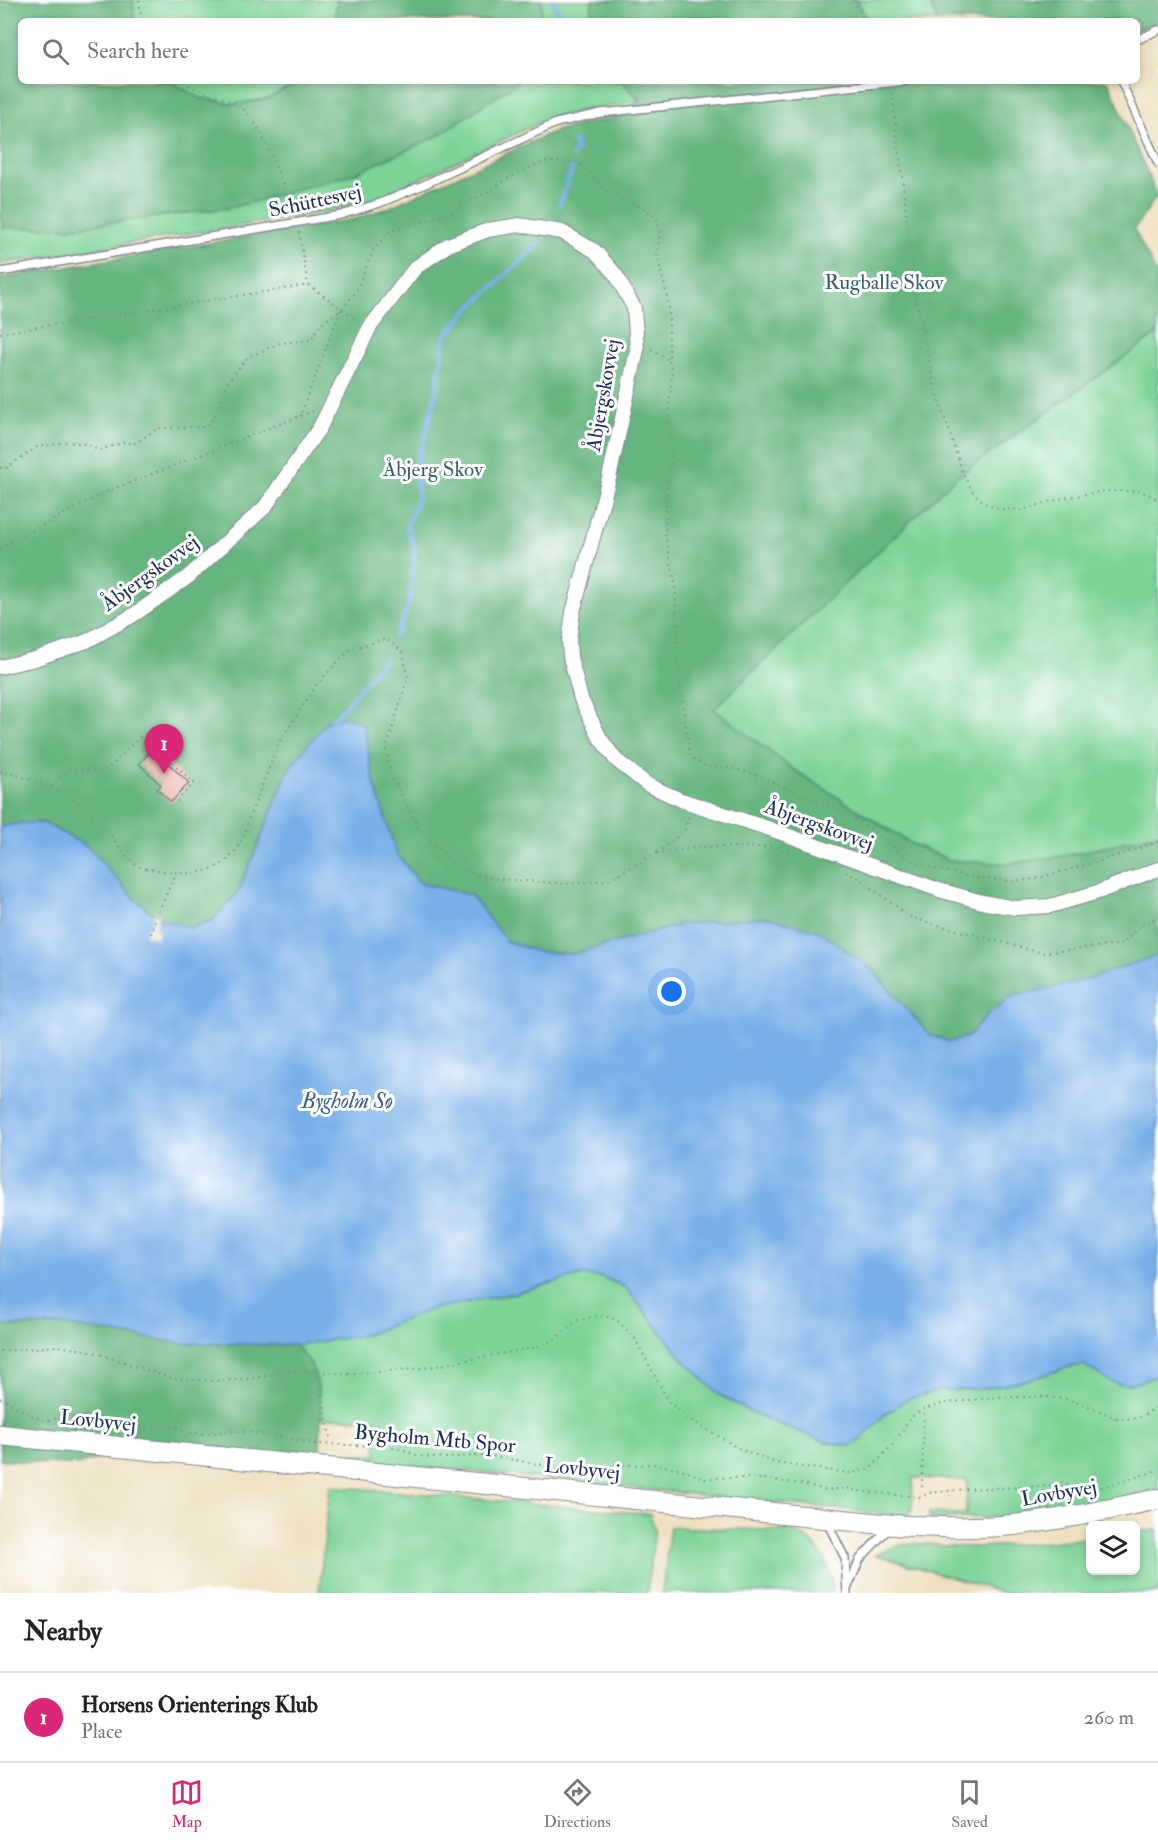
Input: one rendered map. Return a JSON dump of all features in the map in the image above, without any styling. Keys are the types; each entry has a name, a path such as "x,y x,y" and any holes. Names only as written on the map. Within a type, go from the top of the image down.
{"street":[{"name":"Åbjergskovvej","path":"0,667 35,659 87,641 132,616 188,577 265,507 320,427 370,327 415,268 448,245 488,230 519,225 562,232 595,251 616,275 634,308 637,350 609,478 573,612 569,641 570,657 581,699 600,738 616,760 648,785 693,804 770,829 939,890 982,902 1015,908 1050,906 1098,892 1158,869"},
{"name":"Lovbyvej","path":"0,1436 892,1525 959,1527 1011,1525 1065,1518 1158,1498"}],"lane":[{"path":"1140,39 1158,30"},
{"name":"Schüttesvej","path":"0,272 341,215 380,203 556,123 622,110 881,84"},
{"path":"1122,84 1158,163"},
{"path":"825,1518 845,1558 847,1591"},
{"path":"847,1591 860,1558 892,1525"}],"path":[{"path":"139,0 142,18"},
{"path":"853,0 862,18"},
{"path":"188,84 241,107 250,117 260,134 297,223 308,285 341,310 370,327"},
{"path":"891,84 917,303 934,384 963,474 973,492 984,503 1002,509 1022,510 1063,498 1106,492 1140,491 1158,499"},
{"path":"0,333 308,285"},
{"path":"300,417 341,310"},
{"path":"636,342 669,360"},
{"path":"0,548 106,492 300,417 332,402"},
{"path":"0,772 51,786 96,816 136,866 176,873 205,872 230,859 245,833 248,820 280,741 317,684 350,649 386,639 402,651 408,677 386,750 391,775 419,828 448,858 465,871 498,879 568,885 607,880 657,854 684,831 693,804"},
{"path":"51,786 68,770 85,769 98,772 110,767 140,737 154,745 194,783 177,801"},
{"path":"657,854 701,847 772,848 795,854"},
{"path":"837,868 857,877 912,918 1042,953 1123,944 1140,926 1158,916"},
{"path":"152,934 158,912 176,873"},
{"path":"0,1351 58,1346 80,1349 174,1379 216,1381 248,1379 295,1371 352,1374 424,1368 537,1347 557,1338 578,1320 598,1316 617,1320 624,1325 634,1337 669,1402 686,1417 738,1448 777,1463 849,1473 870,1469 895,1442 905,1424 924,1409 945,1403 999,1397 1048,1397 1086,1405 1116,1418 1133,1419 1141,1417 1158,1406"},
{"path":"317,1371 330,1437"},
{"name":"Bygholm Mtb Spor","path":"0,1398 46,1421 62,1417 97,1416 112,1425 131,1428 176,1426 188,1436 193,1432 203,1434 233,1431 317,1444 401,1449 419,1455 447,1458 486,1455 560,1468 578,1465 588,1467 653,1464 681,1469 697,1478 705,1479 753,1478 802,1484 826,1490 846,1488 864,1492 921,1497 928,1493 1046,1486 1061,1482 1081,1490 1158,1469"},
{"path":"922,1487 924,1409"}],"green space":[{"path":"0,0 133,0 134,18 18,18 18,84 174,84 200,98 233,104 267,99 294,84 515,84 434,138 353,174 234,207 68,228 1,228"},
{"path":"133,0 337,0 335,18 134,18"},
{"path":"337,0 542,0 541,18 335,18"},
{"path":"542,0 592,0 592,18 541,18"},
{"path":"592,0 857,0 867,18 592,18"},
{"path":"857,0 929,0 936,18 867,18"},
{"path":"929,0 1158,0 1158,21 1140,30 1140,18 936,18"},
{"path":"174,84 295,84 264,99 237,104 210,101"},
{"path":"515,84 625,84 640,101 552,117 383,196 325,212 0,264 0,227 68,228 234,207 434,138"},
{"name":"Åbjerg Skov","path":"625,84 1109,84 1157,196 1134,229 1158,277 1158,333 954,479 714,709 794,770 910,843 949,860 1007,864 1070,855 1158,834 1158,955 1156,957 990,1012 969,1036 950,1042 930,1035 872,970 684,924 572,954 539,952 506,941 470,895 420,883 396,853 374,782 363,724 290,767 239,891 213,920 191,928 160,919 136,900 87,846 44,823 22,823 0,827 0,278 355,219 390,207 557,130 620,116 640,101"},
{"path":"1158,333 1158,834 1070,855 1007,864 949,860 910,843 794,770 713,709 954,479"},
{"path":"582,1275 602,1277 625,1287 681,1357 718,1394 756,1415 827,1442 849,1446 859,1441 884,1415 909,1398 942,1390 983,1389 1084,1365 1104,1378 1119,1384 1135,1383 1158,1375 1158,1491 1035,1516 930,1519 929,1513 966,1514 967,1480 913,1478 912,1512 904,1516 479,1472 336,1462 336,1454 376,1455 377,1419 321,1418 311,1364 295,1345 365,1335 431,1309 515,1293"},
{"path":"0,1324 9,1326 63,1325 179,1343 295,1345 310,1363 317,1383 320,1407 320,1454 314,1458 157,1441 77,1465 0,1460"},
{"path":"330,1486 650,1514 655,1529 647,1593 319,1593"},
{"path":"670,1527 793,1531 815,1546 824,1558 830,1572 832,1593 662,1593"},
{"path":"1158,1530 1158,1593 1004,1593 876,1555 901,1545 911,1544 981,1547 1086,1538 1086,1575 1140,1575 1140,1532"}],"water":[{"name":"Bygholm Sø","path":"346,717 363,724 374,782 396,853 420,883 471,895 506,941 539,952 572,954 684,924 768,917 821,932 872,970 930,1035 950,1042 969,1036 990,1012 1013,996 1089,979 1158,955 1158,1375 1135,1383 1119,1384 1104,1378 1084,1365 983,1389 942,1390 909,1398 884,1415 859,1441 849,1446 826,1442 756,1415 718,1394 681,1357 625,1287 602,1277 581,1275 515,1293 431,1309 365,1335 295,1345 179,1343 63,1325 9,1326 0,1324 0,827 22,823 44,823 87,846 136,900 160,919 192,928 213,920 239,891 290,767 327,721"}],"pier":[{"path":"155,912 159,914 155,929 159,930 157,938 145,935 147,927 151,928"}],"building":[{"path":"153,749 189,783 171,802 157,789 161,785 139,764"}],"waterway":[{"path":"552,0 561,18"},
{"path":"573,156 577,149 574,141"},
{"path":"560,204 572,168"},
{"path":"395,637 409,605 415,550 407,526 418,496 415,467 425,438 436,392 445,336 468,310 540,243"},
{"path":"334,718 386,658"}],"place":[{"name":"Horsens Orienterings Klub","path":"164,774"}],"park label":[{"name":"Rugballe Skov","path":"884,282"}]}
